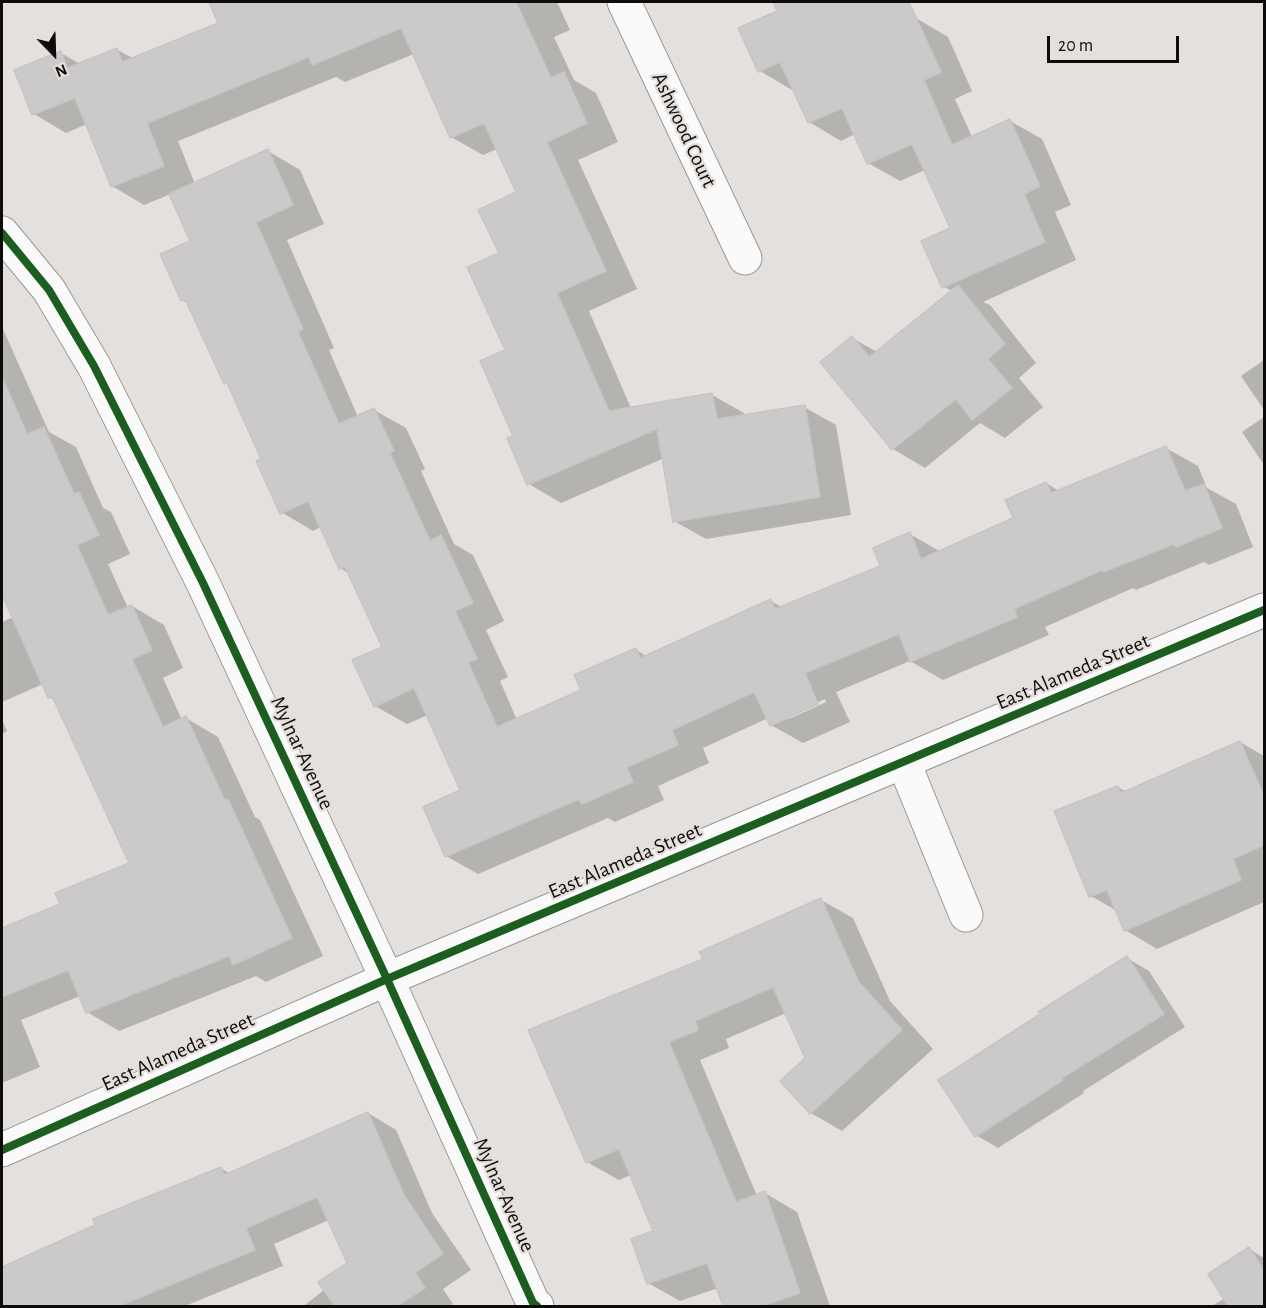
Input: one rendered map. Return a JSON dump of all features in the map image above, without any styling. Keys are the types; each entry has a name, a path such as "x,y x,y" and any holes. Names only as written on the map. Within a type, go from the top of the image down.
{"street":[{"name":"Ashwood Court","path":"624,2 745,258"},
{"name":"Mylnar Avenue","path":"2,233 49,290 94,366 202,583 387,980 533,1306"},
{"name":"East Alameda Street","path":"2,1150 387,980 1264,610"},
{"path":"904,763 966,915"}],"building":[{"path":"209,2 516,2 551,78 564,72 587,123 547,142 606,271 557,293 609,411 712,393 717,419 805,405 820,497 673,522 657,429 527,485 507,438 513,436 480,361 505,350 467,267 499,253 478,210 516,192 484,123 450,138 401,28 312,65 309,57 147,123 164,166 111,187 75,98 32,115 14,70 61,51 67,68 117,48 122,62 218,23"},
{"path":"773,2 909,2 941,72 924,80 952,145 1010,119 1040,186 1024,194 1045,242 942,288 921,241 950,228 912,144 867,164 842,108 808,123 780,62 758,72 738,28 777,11"},
{"path":"268,149 293,205 256,222 303,329 298,332 339,424 374,408 394,451 390,453 430,541 441,535 473,603 455,611 477,659 468,662 497,727 581,690 574,675 636,648 640,658 771,599 775,609 880,566 873,548 910,532 921,559 1013,518 1005,500 1046,482 1051,493 1166,446 1185,491 1204,484 1222,528 1176,547 1174,544 1103,572 1102,570 1014,609 1017,617 910,662 899,634 805,673 818,704 770,726 754,692 672,730 678,745 627,767 633,782 582,804 579,799 445,857 423,807 460,790 414,688 374,707 352,660 382,647 345,567 339,569 308,501 280,514 256,461 261,459 227,383 224,384 185,299 181,301 160,254 190,241 169,194"},
{"path":"958,285 1005,344 988,359 1012,388 972,420 956,399 892,450 820,362 852,336 869,357"},
{"path":"2,377 27,434 44,427 74,494 79,492 99,535 77,545 108,615 132,605 152,650 132,659 163,727 186,716 225,801 228,799 292,938 233,965 229,956 86,1013 68,970 2,997 2,928 60,904 55,893 129,863 52,696 48,698 2,595"},
{"path":"1240,741 1264,796 1264,845 1233,859 1241,880 1124,931 1107,890 1089,897 1054,811 1118,786 1121,793"},
{"path":"821,898 858,981 902,1030 810,1114 780,1081 805,1058 773,987 695,1021 698,1030 669,1042 736,1202 765,1191 800,1293 762,1306 723,1306 707,1263 647,1284 631,1239 653,1231 619,1149 586,1163 528,1030 703,959 699,952"},
{"path":"1127,956 1164,1014 1062,1078 1063,1080 975,1137 938,1080 1040,1014 1038,1012"},
{"path":"368,1112 404,1195 443,1254 415,1273 425,1288 397,1306 335,1306 318,1282 347,1263 317,1197 246,1228 255,1250 119,1306 2,1306 2,1267 95,1225 93,1219 221,1167 224,1175"},
{"path":"1249,1247 1264,1271 1264,1306 1228,1306 1208,1274"}],"cycle path":[{"path":"2,233 49,290 94,366 203,583 387,979 533,1303 537,1306"},
{"path":"2,1150 387,979 1264,610"}]}
